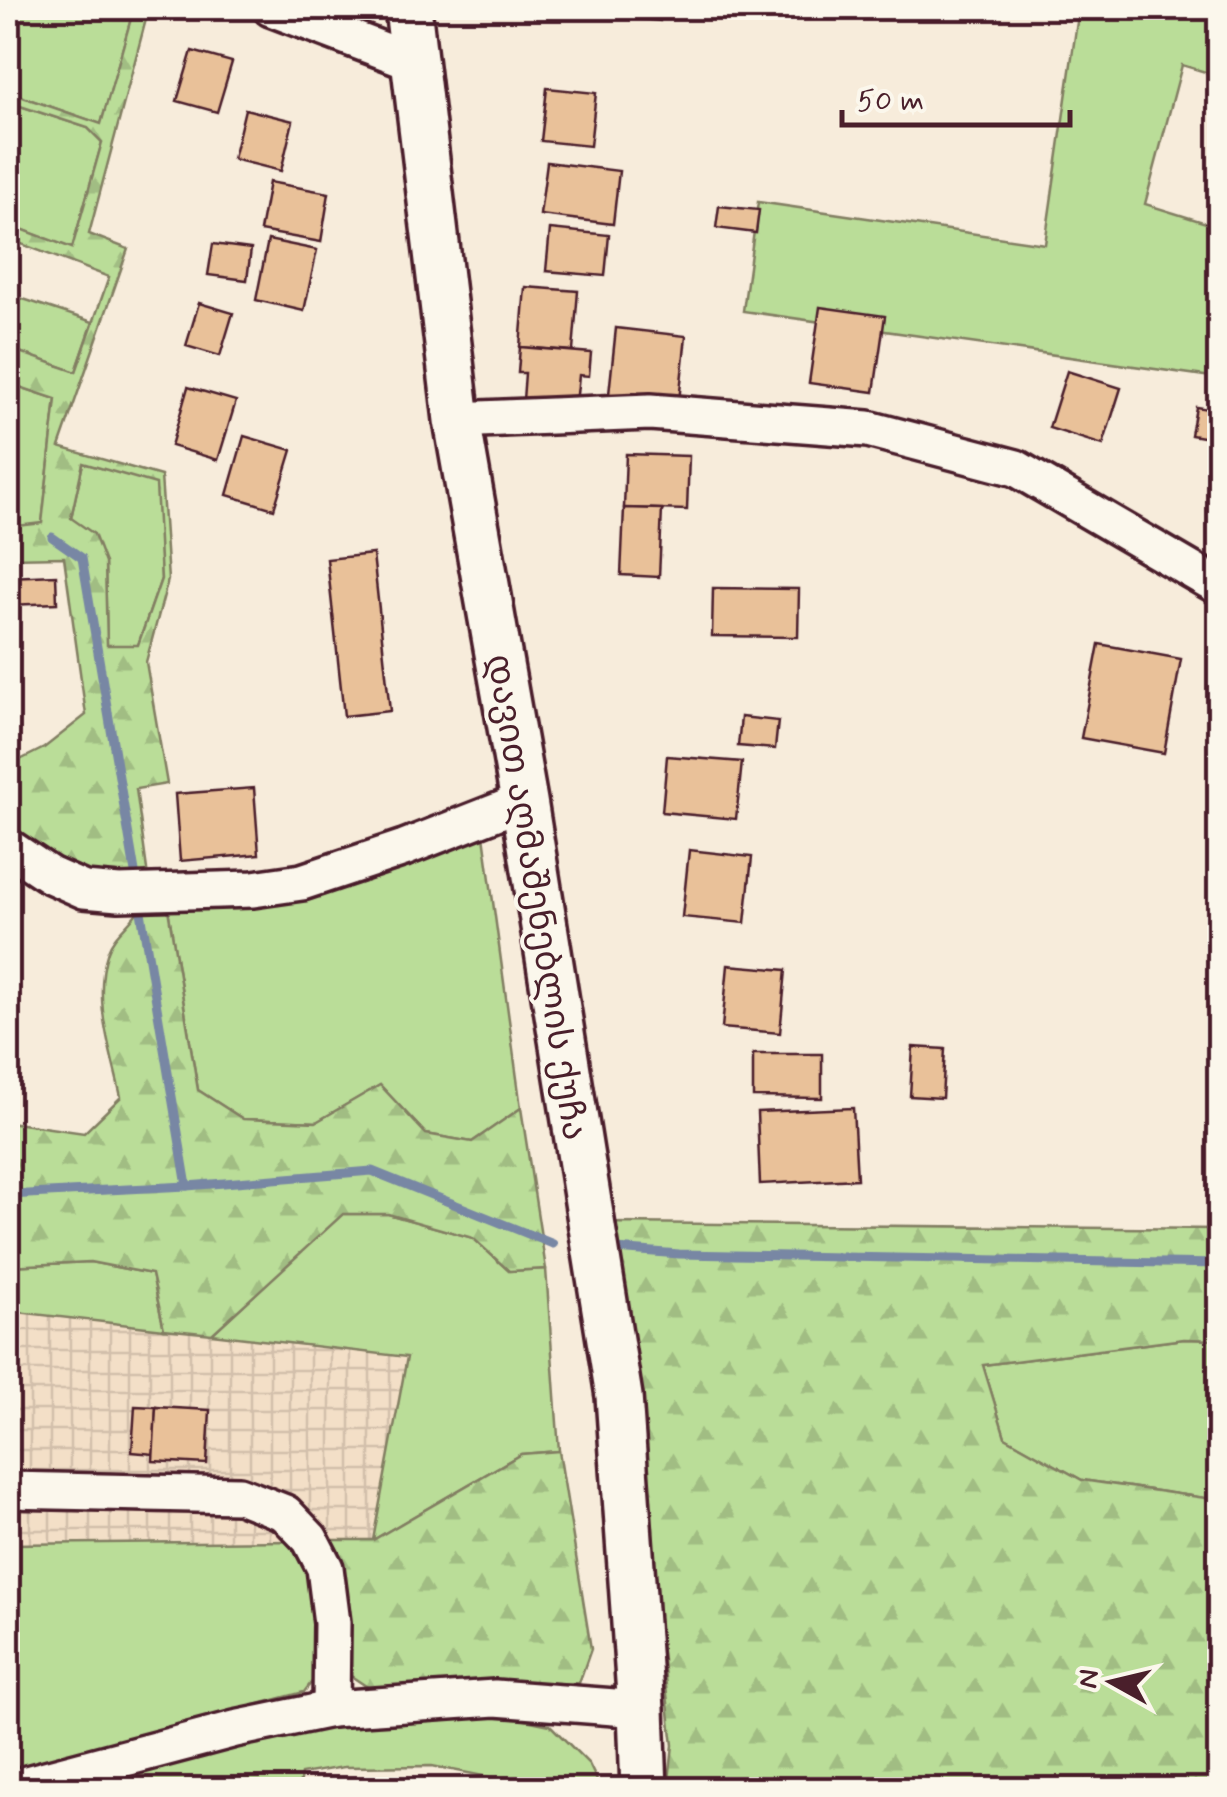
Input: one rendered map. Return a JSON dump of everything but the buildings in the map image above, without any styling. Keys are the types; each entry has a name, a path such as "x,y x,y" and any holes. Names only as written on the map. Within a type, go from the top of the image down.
{"main road":[{"name":"დავით აღმაშენებლის ქუჩა","path":"408,8 457,420 524,800 619,1396 642,1709 644,1790"}],"street":[{"path":"270,8 416,62"},
{"path":"457,420 650,412 868,429 1016,468 1220,586"},
{"path":"8,846 50,874 84,890 119,894 253,889 302,882 524,800"},
{"path":"8,1490 239,1495 285,1513 310,1539 325,1568 332,1623 332,1710"},
{"path":"20,1788 236,1728 332,1710 495,1698 642,1709"}],"shaded area":[{"path":"8,1311 408,1356 373,1540 8,1544"}],"green space":[{"path":"12,8 134,8 101,124 8,92 8,26"},
{"path":"134,8 149,8 89,234 128,249 59,447 161,476 168,580 146,662 167,784 136,789 148,877 103,876 43,859 8,830 8,766 44,748 86,715 64,557 8,558 8,527 42,523 56,399 8,383 8,348 76,372 109,277 8,239 8,224 72,248 102,142 88,128 8,102 8,92 101,124","holes":["83,463 156,484 161,579 138,645 107,645 105,563 94,534 71,518"]},
{"path":"1079,8 1219,8 1219,76 1182,65 1145,204 1219,227 1219,378 743,311 758,202 1045,244"},
{"path":"8,102 88,128 102,142 72,249 8,224"},
{"path":"8,294 93,322 76,372 8,348"},
{"path":"8,383 56,399 42,524 8,527"},
{"path":"83,463 157,483 161,579 138,645 107,646 105,563 71,518"},
{"path":"483,828 521,1108 472,1142 426,1134 380,1085 317,1122 243,1119 198,1090 167,903"},
{"path":"143,901 167,903 198,1090 243,1119 316,1122 380,1085 426,1134 472,1142 521,1108 546,1269 509,1271 473,1238 388,1214 343,1214 212,1334 164,1329 152,1274 90,1262 8,1266 8,1122 84,1133 121,1097 102,1006 104,969 111,944"},
{"path":"342,1214 388,1214 473,1238 509,1271 546,1269 559,1451 521,1454 373,1540 407,1357 212,1334"},
{"path":"611,1223 1219,1229 1219,1340 1184,1339 983,1365 1005,1437 1082,1480 1219,1500 1219,1789 668,1789 673,1745"},
{"path":"90,1262 152,1274 164,1329 8,1311 8,1266"},
{"path":"1184,1339 1219,1340 1219,1500 1082,1480 1005,1437 983,1365"},
{"path":"559,1451 591,1649 579,1683 369,1688 342,1670 347,1588 323,1540 373,1540 521,1454"},
{"path":"296,1541 316,1587 317,1675 304,1692 8,1770 8,1544"},
{"path":"486,1712 550,1725 589,1764 601,1789 551,1789 432,1766 344,1767 301,1774 299,1789 67,1790 333,1720"}],"waterway":[{"path":"52,537 82,558 137,884"},
{"path":"139,900 187,1186"},
{"path":"8,1195 372,1171 553,1244"},
{"path":"616,1249 679,1254 1220,1264"}]}
